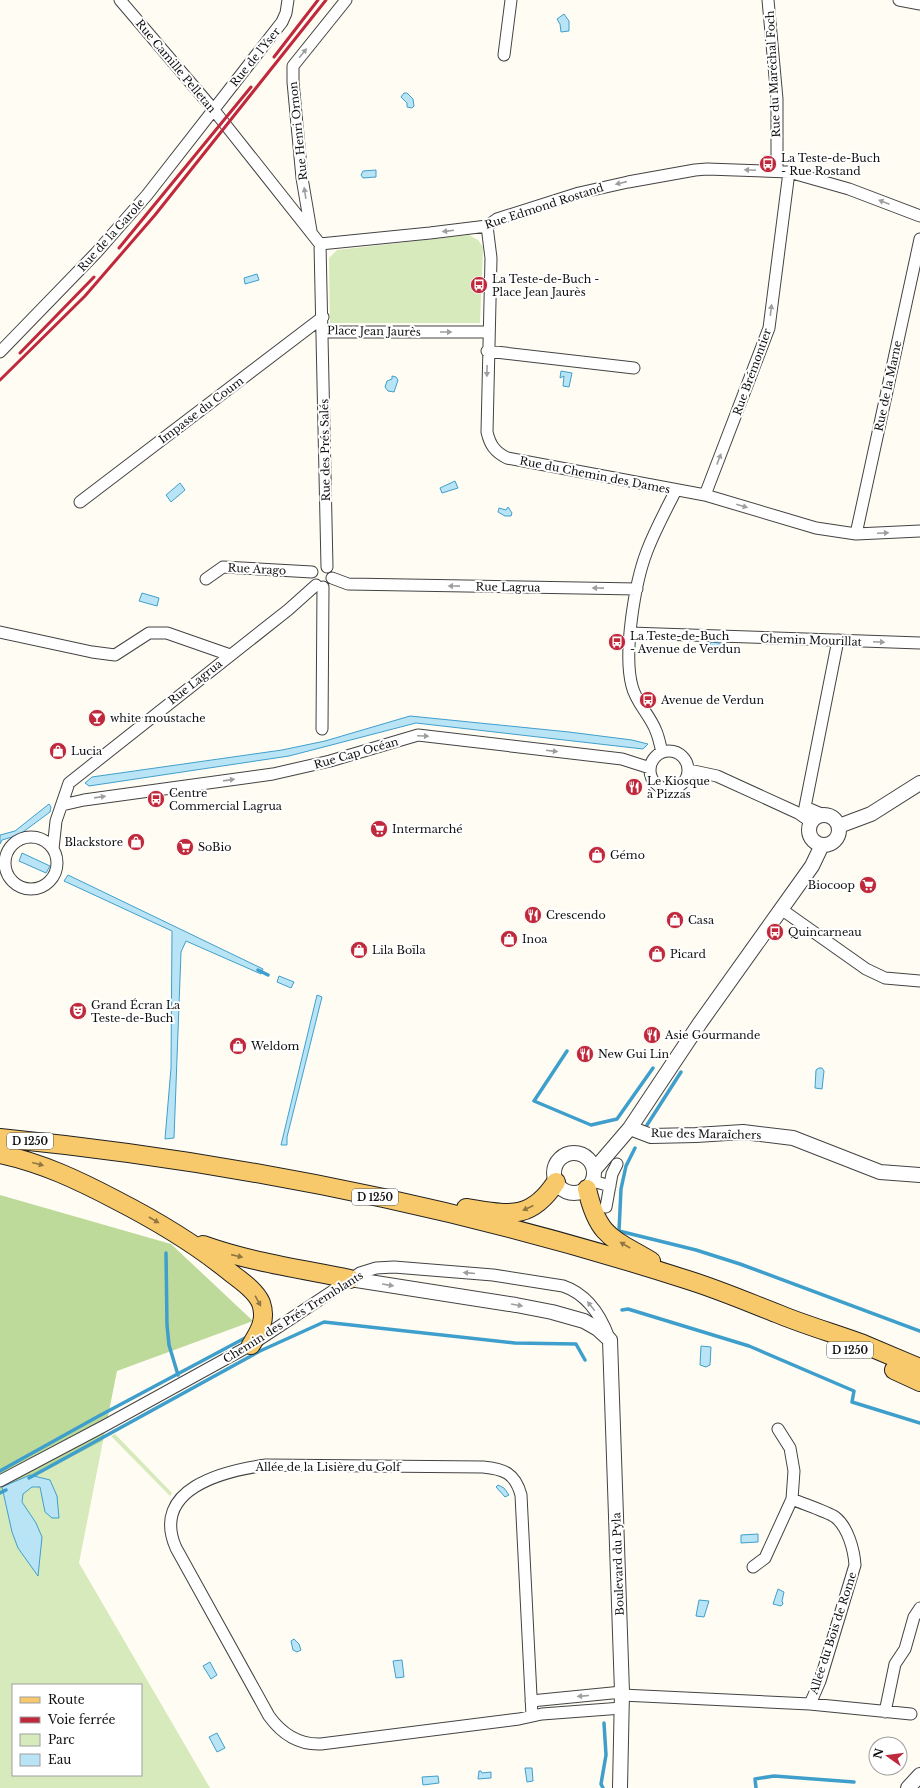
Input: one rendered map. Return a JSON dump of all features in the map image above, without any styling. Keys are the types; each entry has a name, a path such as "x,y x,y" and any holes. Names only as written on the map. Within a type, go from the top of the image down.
{"main road":[{"name":"D 1250","path":"0,1138 61,1144 180,1160 345,1190 530,1234 595,1251 684,1278 747,1301 782,1316 863,1344 920,1368"},
{"path":"0,1154 45,1166 74,1178 149,1217 187,1240 250,1288 261,1302 264,1315 262,1328 251,1345"},
{"path":"592,1180 591,1209 602,1229 611,1238 684,1278"},
{"path":"345,1190 503,1214 517,1213 532,1208 548,1194 556,1182"},
{"path":"187,1240 226,1253 350,1279"},
{"name":"D 1250","path":"782,1316 808,1331 920,1382"}],"street":[{"name":"Rue Camille Pelletan","path":"120,0 212,109 311,232"},
{"name":"Rue de l'Yser","path":"212,109 282,22 286,13 288,0"},
{"name":"Rue Henri Ornon","path":"311,232 302,178 293,82 293,66 346,0"},
{"path":"504,55 511,0"},
{"name":"Rue du Maréchal Foch","path":"768,0 777,100 777,171"},
{"path":"899,0 920,4"},
{"name":"Rue de la Garole","path":"0,352 101,247 147,195 212,109"},
{"name":"Rue Edmond Rostand","path":"320,244 487,226 497,219 579,193 694,170 789,172 848,189 920,216"},
{"name":"Rue Brémontier","path":"705,495 769,328 789,172"},
{"name":"Rue du Chemin des Dames","path":"487,226 491,258 488,332 487,432 493,448 498,454 507,458 705,495 816,528 856,534 920,531"},
{"path":"311,232 320,244"},
{"name":"Rue de la Marne","path":"856,534 920,239"},
{"name":"Place Jean Jaurès","path":"320,244 323,332 488,332"},
{"name":"Impasse du Coum","path":"80,502 322,317"},
{"name":"Rue des Prés Salés","path":"323,332 330,573"},
{"path":"488,351 634,368"},
{"path":"662,752 656,730 640,704 632,686 628,669 630,633 638,589 647,552 676,490"},
{"path":"320,566 330,573 329,584 320,586 311,579 314,569 320,566"},
{"name":"Rue Arago","path":"206,579 223,567 312,572"},
{"name":"Rue Lagrua","path":"330,573 348,584 638,589"},
{"path":"320,586 322,729"},
{"name":"Rue Lagrua","path":"53,849 56,821 62,805 64,792 69,783 76,776 320,586"},
{"path":"0,632 92,652 115,655 149,633 167,633 230,655"},
{"name":"Chemin Mourillat","path":"630,633 920,643"},
{"path":"824,814 815,818 809,826 810,836 813,840 822,845 827,845 836,840 839,826 833,818 824,814 805,807 838,640"},
{"name":"Rue Cap Océan","path":"62,805 84,800 280,773 330,761 418,735 622,759 650,768"},
{"path":"675,751 686,760 689,770 686,782 676,789 665,790 657,786 651,777 650,768 656,756 662,752 675,751"},
{"path":"689,770 717,776 798,813 811,822"},
{"path":"839,826 871,814 920,783"},
{"path":"36,837 56,821"},
{"path":"29,837 36,837 44,840 53,849 56,854 58,866 54,877 42,888 34,890 24,889 4,875 5,867 3,857 11,846 19,840 29,837"},
{"path":"610,1151 585,1156 573,1153 567,1154 558,1160 554,1170 556,1182 561,1189 569,1193 578,1193 592,1180 610,1151 630,1128 696,1030 812,866 822,845"},
{"path":"781,909 866,969 885,978 920,981"},
{"name":"Rue des Maraîchers","path":"630,1128 651,1136 742,1132 793,1138 880,1172 920,1175"},
{"path":"585,1156 591,1162 592,1180"},
{"path":"606,1207 612,1174 617,1164"},
{"path":"592,1180 610,1186"},
{"name":"Chemin des Prés Tremblants","path":"0,1481 251,1345 350,1279 376,1268 394,1267 493,1275 552,1283 573,1289 591,1305 602,1322 610,1340"},
{"path":"350,1279 516,1305 565,1315 592,1325 610,1340"},
{"name":"Boulevard du Pyla","path":"610,1340 622,1698 620,1788"},
{"path":"753,1567 765,1558 792,1500 794,1471 790,1448 778,1429"},
{"name":"Allée de la Lisière du Golf","path":"532,1716 521,1494 515,1479 508,1473 501,1470 483,1467 266,1465 240,1468 223,1473 193,1488 178,1501 169,1526 176,1548 269,1716 287,1735 305,1743 321,1744 519,1719 622,1698"},
{"name":"Allée du Bois de Rome","path":"792,1500 835,1517 845,1530 854,1554 855,1565 820,1681 810,1704"},
{"path":"885,1712 895,1664 905,1649 914,1617 920,1608"},
{"path":"531,1701 622,1698"},
{"name":"Allée du Bois de Rome","path":"622,1698 810,1704 911,1714"},
{"path":"908,1788 920,1775"}],"green space":[{"path":"469,235 478,240 483,247 480,323 330,323 329,258 337,250"},
{"path":"0,1195 171,1244 253,1321 117,1371 103,1441 0,1494"},
{"path":"115,1434 172,1493 170,1496 111,1436"},
{"path":"103,1441 79,1563 210,1788 0,1788 0,1494"}],"water":[{"path":"564,14 569,21 569,31 561,32 560,24 557,19"},
{"path":"404,93 407,93 413,99 414,106 412,108 407,107 407,103 401,97"},
{"path":"376,170 376,177 363,178 361,175 363,171"},
{"path":"257,274 259,280 245,284 244,278"},
{"path":"561,371 572,373 569,387 563,386 564,376 560,378"},
{"path":"392,376 396,377 398,380 394,392 388,391 385,387 387,381 392,379"},
{"path":"455,481 458,488 442,493 440,488"},
{"path":"180,483 185,490 171,502 166,495"},
{"path":"508,507 512,513 511,516 505,516 498,512 499,508 506,510"},
{"path":"142,593 159,598 157,606 139,601"},
{"path":"712,642 725,644 726,650 724,652 709,649 709,644"},
{"path":"410,716 569,732 632,740 648,744 643,749 416,723 289,756 89,786 85,783 92,777 282,750 325,741"},
{"path":"49,804 51,807 50,812 19,835 2,840 0,844 0,835 15,831"},
{"path":"22,853 50,866 46,873 19,861"},
{"path":"68,875 263,969 261,974 186,941 181,952 174,1138 165,1139 171,1068 172,931 64,881"},
{"path":"279,976 294,982 291,988 277,982"},
{"path":"317,995 322,997 287,1137 287,1145 281,1145"},
{"path":"822,1068 824,1071 822,1089 815,1088 816,1070"},
{"path":"701,1346 711,1347 710,1365 706,1367 700,1365"},
{"path":"30,1475 50,1480 57,1496 59,1518 52,1518 45,1512 40,1487 32,1487 23,1494 22,1502 36,1523 42,1537 38,1576 18,1548 12,1532 2,1487"},
{"path":"498,1485 504,1488 509,1495 505,1497 496,1487"},
{"path":"758,1534 758,1542 741,1543 741,1535"},
{"path":"778,1589 784,1592 782,1601 783,1604 781,1606 773,1604"},
{"path":"699,1600 709,1601 704,1617 696,1616"},
{"path":"294,1639 299,1644 301,1650 297,1652 293,1650 291,1641"},
{"path":"402,1660 404,1677 396,1678 393,1661"},
{"path":"210,1662 217,1675 211,1679 203,1666"},
{"path":"217,1733 225,1748 217,1752 209,1737"},
{"path":"525,1768 532,1768 533,1781 527,1782"},
{"path":"479,1771 482,1773 491,1772 491,1778 478,1779"},
{"path":"438,1776 439,1783 423,1785 422,1777"}],"waterway":[{"path":"258,970 268,975"},
{"path":"567,1051 534,1101 591,1125 617,1119 653,1068"},
{"path":"647,1125 681,1072"},
{"path":"635,1148 626,1166 621,1189 619,1231 696,1250 740,1264 920,1331"},
{"path":"166,1253 167,1325 169,1345 178,1375"},
{"path":"622,1310 628,1309 749,1346 854,1391 852,1402 920,1423"},
{"path":"29,1478 260,1351 324,1322 515,1343 576,1344 585,1360"},
{"path":"0,1471 245,1338"},
{"path":"0,1493 6,1490"},
{"path":"603,1788 601,1784 606,1755 604,1723"},
{"path":"756,1788 755,1779 774,1776 854,1782"}],"railway":[{"path":"274,57 318,0"},
{"path":"0,380 85,296 155,215 326,0"},
{"path":"119,248 251,87"},
{"path":"20,353 94,277"}],"place":[{"name":"La Teste-de-Buch - Rue Rostand","path":"768,164"},
{"name":"La Teste-de-Buch - Place Jean Jaurès","path":"479,285"},
{"name":"La Teste-de-Buch - Avenue de Verdun","path":"617,642"},
{"name":"Avenue de Verdun","path":"648,700"},
{"name":"white moustache","path":"97,718"},
{"name":"Lucia","path":"58,751"},
{"name":"Le Kiosque à Pizzas","path":"634,787"},
{"name":"Centre Commercial Lagrua","path":"156,799"},
{"name":"Intermarché","path":"379,829"},
{"name":"Blackstore","path":"136,842"},
{"name":"SoBio","path":"185,847"},
{"name":"Gémo","path":"597,855"},
{"name":"Biocoop","path":"868,885"},
{"name":"Crescendo","path":"533,915"},
{"name":"Casa","path":"675,920"},
{"name":"Quincarneau","path":"775,932"},
{"name":"Inoa","path":"509,939"},
{"name":"Lila Boïla","path":"359,950"},
{"name":"Picard","path":"657,954"},
{"name":"Grand Écran La Teste-de-Buch","path":"78,1011"},
{"name":"Asie Gourmande","path":"652,1035"},
{"name":"Weldom","path":"238,1046"},
{"name":"New Gui Lin","path":"585,1054"}]}
